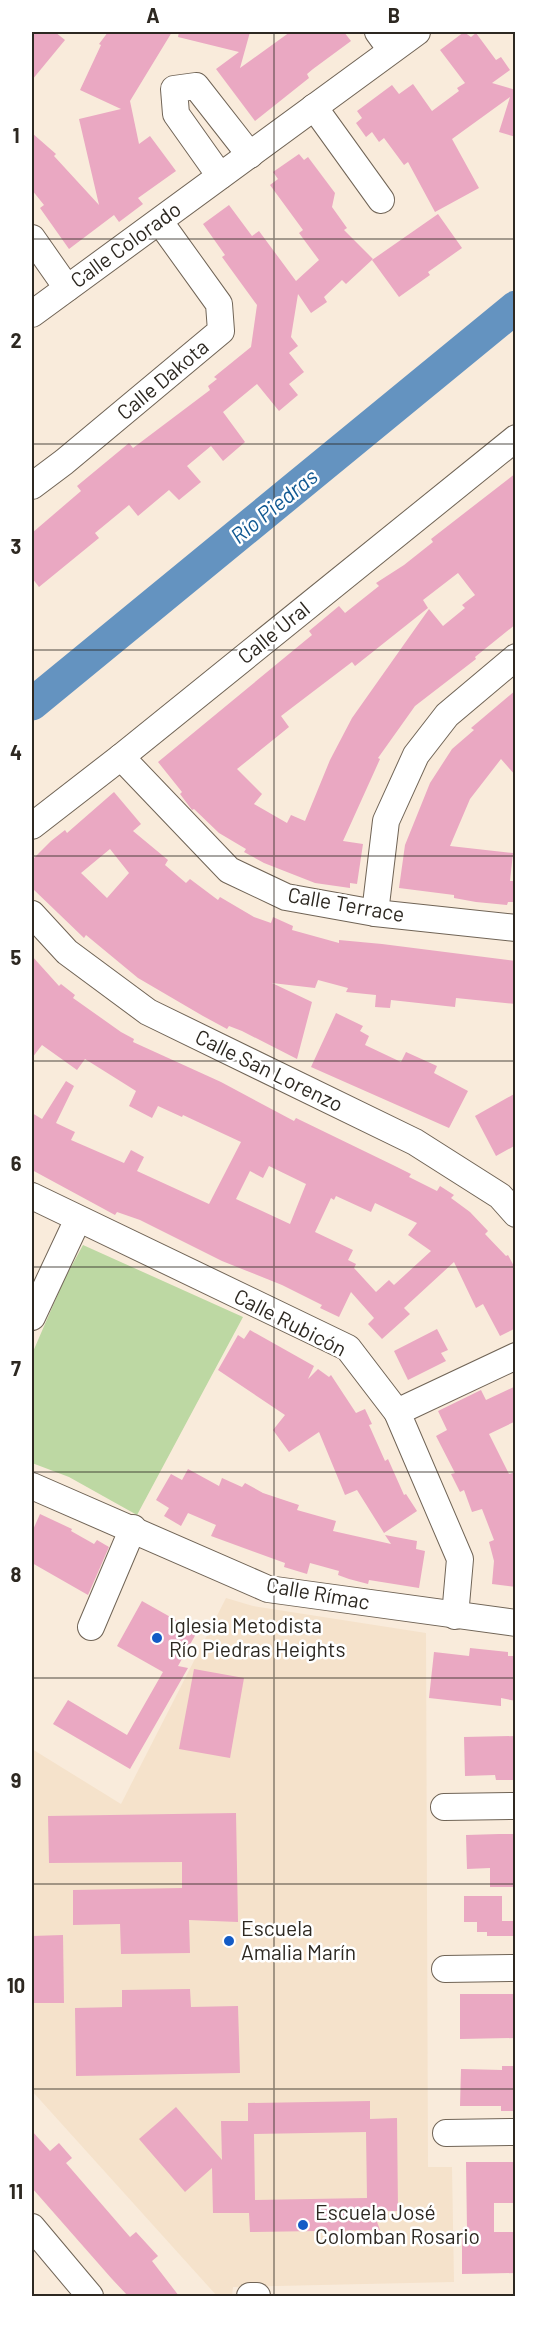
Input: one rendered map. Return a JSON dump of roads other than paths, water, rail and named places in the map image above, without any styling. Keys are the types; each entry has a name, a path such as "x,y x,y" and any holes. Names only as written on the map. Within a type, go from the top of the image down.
{"street":[{"name":"Calle Colorado","path":"32,314 314,107 384,41 417,32"},
{"path":"220,177 176,114 174,89 196,86 250,155"},
{"path":"314,107 381,200"},
{"name":"Calle Dakota","path":"32,486 221,332 219,304 160,222"},
{"path":"32,238 67,288"},
{"name":"Calle Ural","path":"32,826 121,757 516,438"},
{"path":"375,913 386,821 416,755 447,715 516,657"},
{"name":"Calle Terrace","path":"121,757 229,870 286,897 375,913 516,928"},
{"name":"Calle San Lorenzo","path":"32,914 67,952 148,1012 415,1142 510,1198"},
{"name":"Calle Rubicón","path":"32,1196 348,1348 397,1412 460,1559 455,1616"},
{"path":"32,1317 78,1219"},
{"path":"397,1412 516,1356"},
{"name":"Calle Rímac","path":"32,1486 133,1528 268,1589 516,1623"},
{"path":"91,1628 133,1528"},
{"path":"444,1807 516,1806"},
{"path":"445,1969 516,1968"},
{"path":"446,2133 516,2132"},
{"path":"32,2230 90,2296"},
{"path":"250,2296 257,2296"}],"waterway":[{"name":"Río Piedras","path":"32,704 516,307"}],"place":[{"name":"Iglesia Metodista Río Piedras Heights","path":"157,1638"},
{"name":"Escuela Amalia Marín","path":"229,1941"},
{"name":"Escuela José Colomban Rosario","path":"303,2225"}]}
